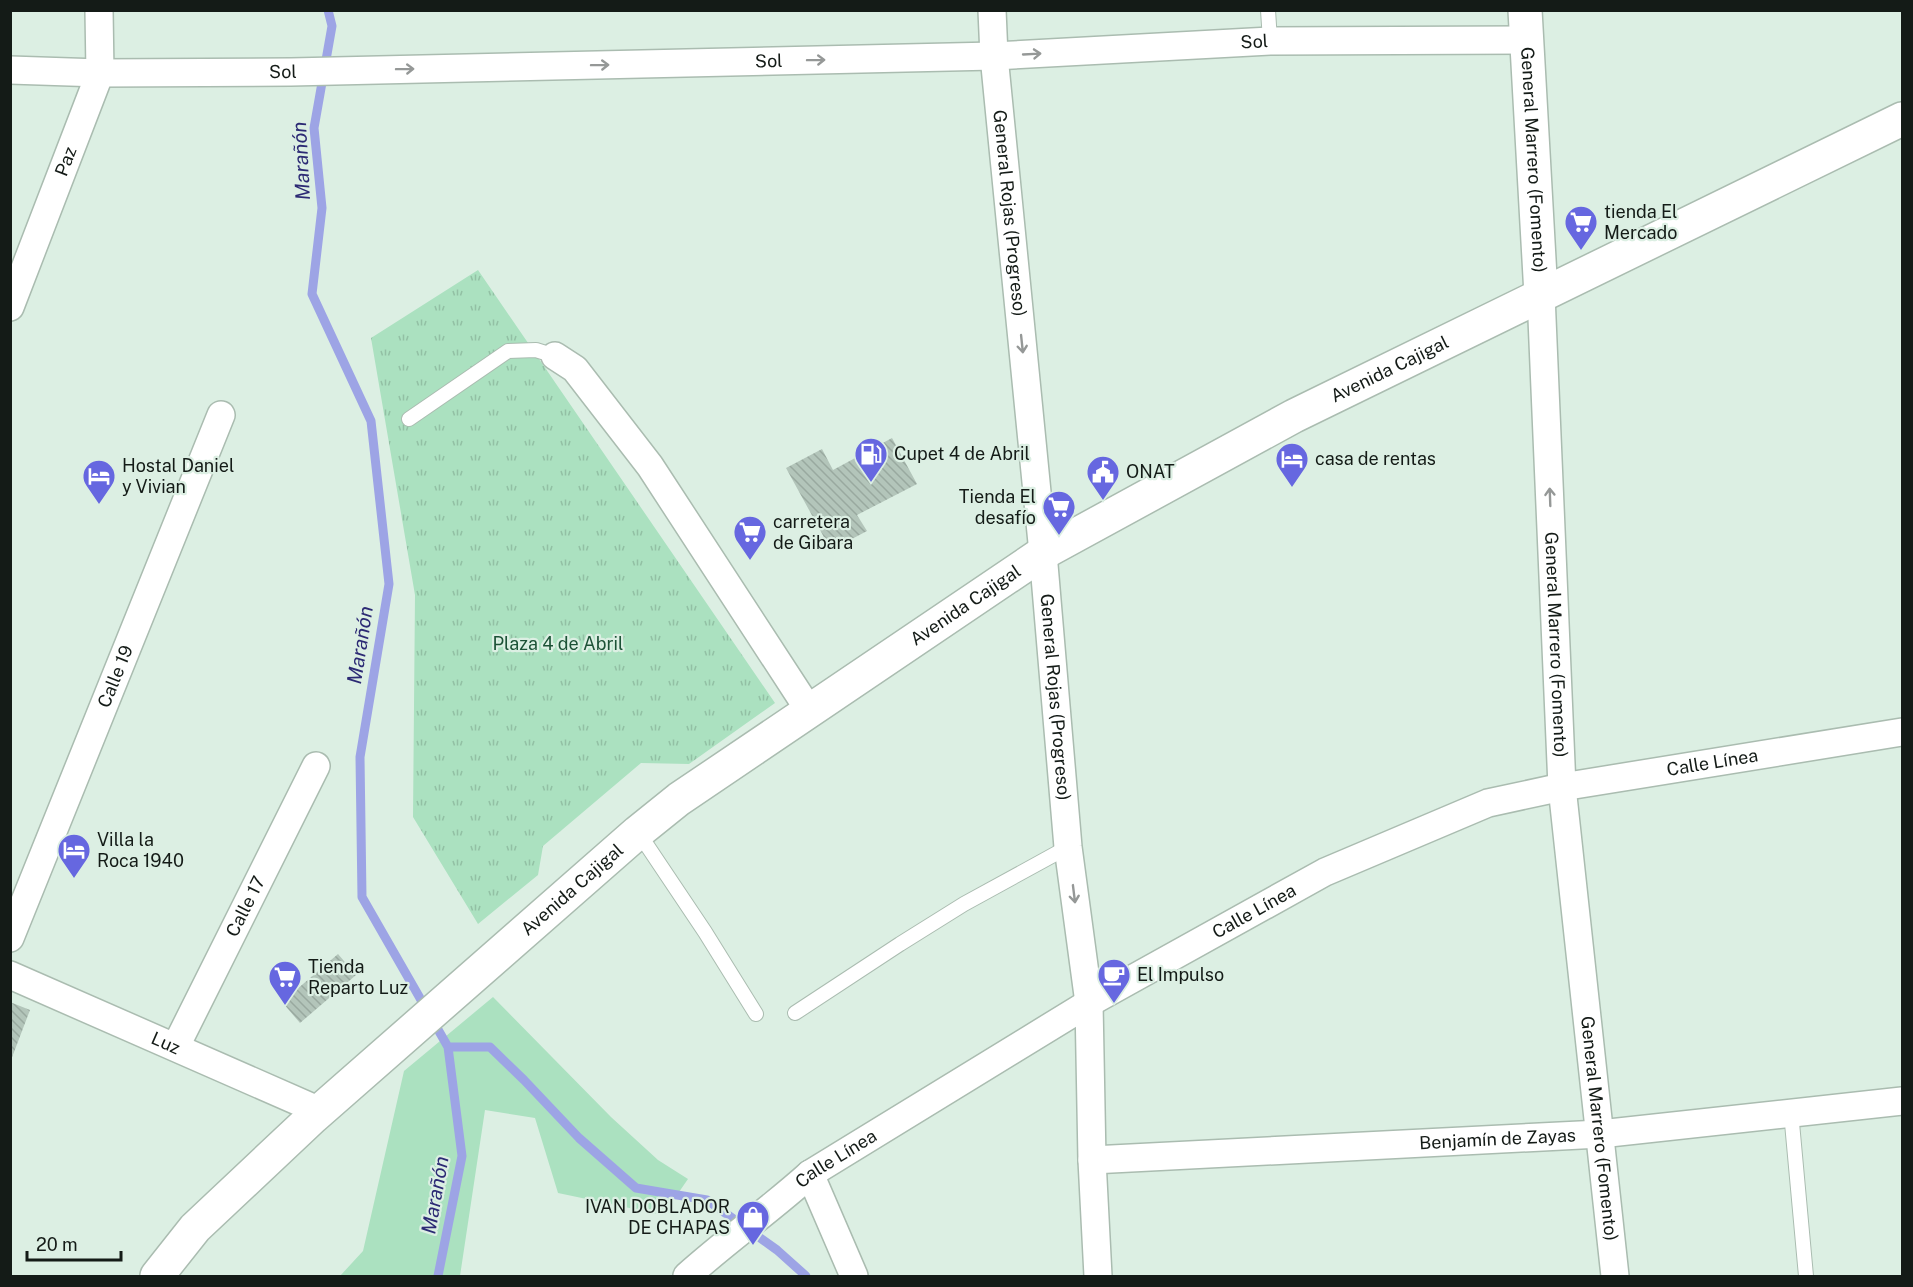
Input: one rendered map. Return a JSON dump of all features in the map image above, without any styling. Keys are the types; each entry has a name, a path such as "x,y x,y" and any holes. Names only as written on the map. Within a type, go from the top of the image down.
{"main road":[{"name":"General Marrero (Fomento)","path":"1525,25 1541,295"},
{"name":"Avenida Cajigal","path":"157,1276 195,1228 320,1111 638,832 679,799 1043,553 1294,416 1902,119"}],"street":[{"name":"Paz","path":"10,307 100,73 99,10"},
{"name":"General Rojas (Progreso)","path":"992,10 994,56 1043,553 1068,847 1089,1003 1092,1160 1098,1276"},
{"name":"Sol","path":"10,70 100,73 291,72 994,56 1525,25"},
{"name":"General Marrero (Fomento)","path":"1541,295 1562,787 1615,1276"},
{"path":"555,356 575,369 650,466 809,710"},
{"name":"Calle 19","path":"10,938 221,415"},
{"name":"Calle Línea","path":"687,1276 723,1244 775,1206 810,1174 1089,1003 1325,872 1488,803 1562,787 1902,732"},
{"name":"Calle 17","path":"176,1046 316,766"},
{"name":"Luz","path":"10,975 320,1111"},
{"name":"Benjamín de Zayas","path":"1092,1160 1600,1134 1902,1101"},
{"path":"810,1174 854,1276"}],"lane":[{"path":"1268,10 1270,41"},
{"path":"409,419 508,351 536,350 555,356"},
{"path":"638,832 705,932 756,1014"},
{"path":"795,1013 955,909 1068,847"},
{"path":"1791,1112 1806,1276"}],"green space":[{"name":"Plaza 4 de Abril","path":"478,270 775,703 689,764 641,763 543,846 538,875 478,924 413,817 415,595 371,338"},
{"path":"493,997 611,1117 658,1160 688,1179 663,1215 558,1193 535,1118 485,1110 460,1276 340,1276 363,1251 404,1071"}],"building":[{"path":"892,438 917,484 857,515 867,531 831,550 786,468 822,449 833,470"},
{"path":"338,954 356,975 300,1023 282,1002"},
{"path":"10,1002 30,1010 11,1060 10,1060"}],"waterway":[{"name":"Marañón","path":"328,10 332,26 314,128 322,208 312,294 371,421 389,584 360,757 362,897 448,1047 462,1156 438,1276"},
{"path":"448,1047 490,1047 579,1138 636,1188 707,1200 777,1250 806,1276"}],"place":[{"name":"tienda El Mercado","path":"1581,251"},
{"name":"Cupet 4 de Abril","path":"871,483"},
{"name":"casa de rentas","path":"1292,488"},
{"name":"ONAT","path":"1103,501"},
{"name":"Hostal Daniel y Vivian","path":"99,505"},
{"name":"Tienda El desafío","path":"1059,536"},
{"name":"carretera de Gibara","path":"750,561"},
{"name":"Villa la Roca 1940","path":"74,879"},
{"name":"El Impulso","path":"1114,1004"},
{"name":"Tienda Reparto Luz","path":"285,1006"},
{"name":"IVAN DOBLADOR DE CHAPAS","path":"753,1246"}]}
